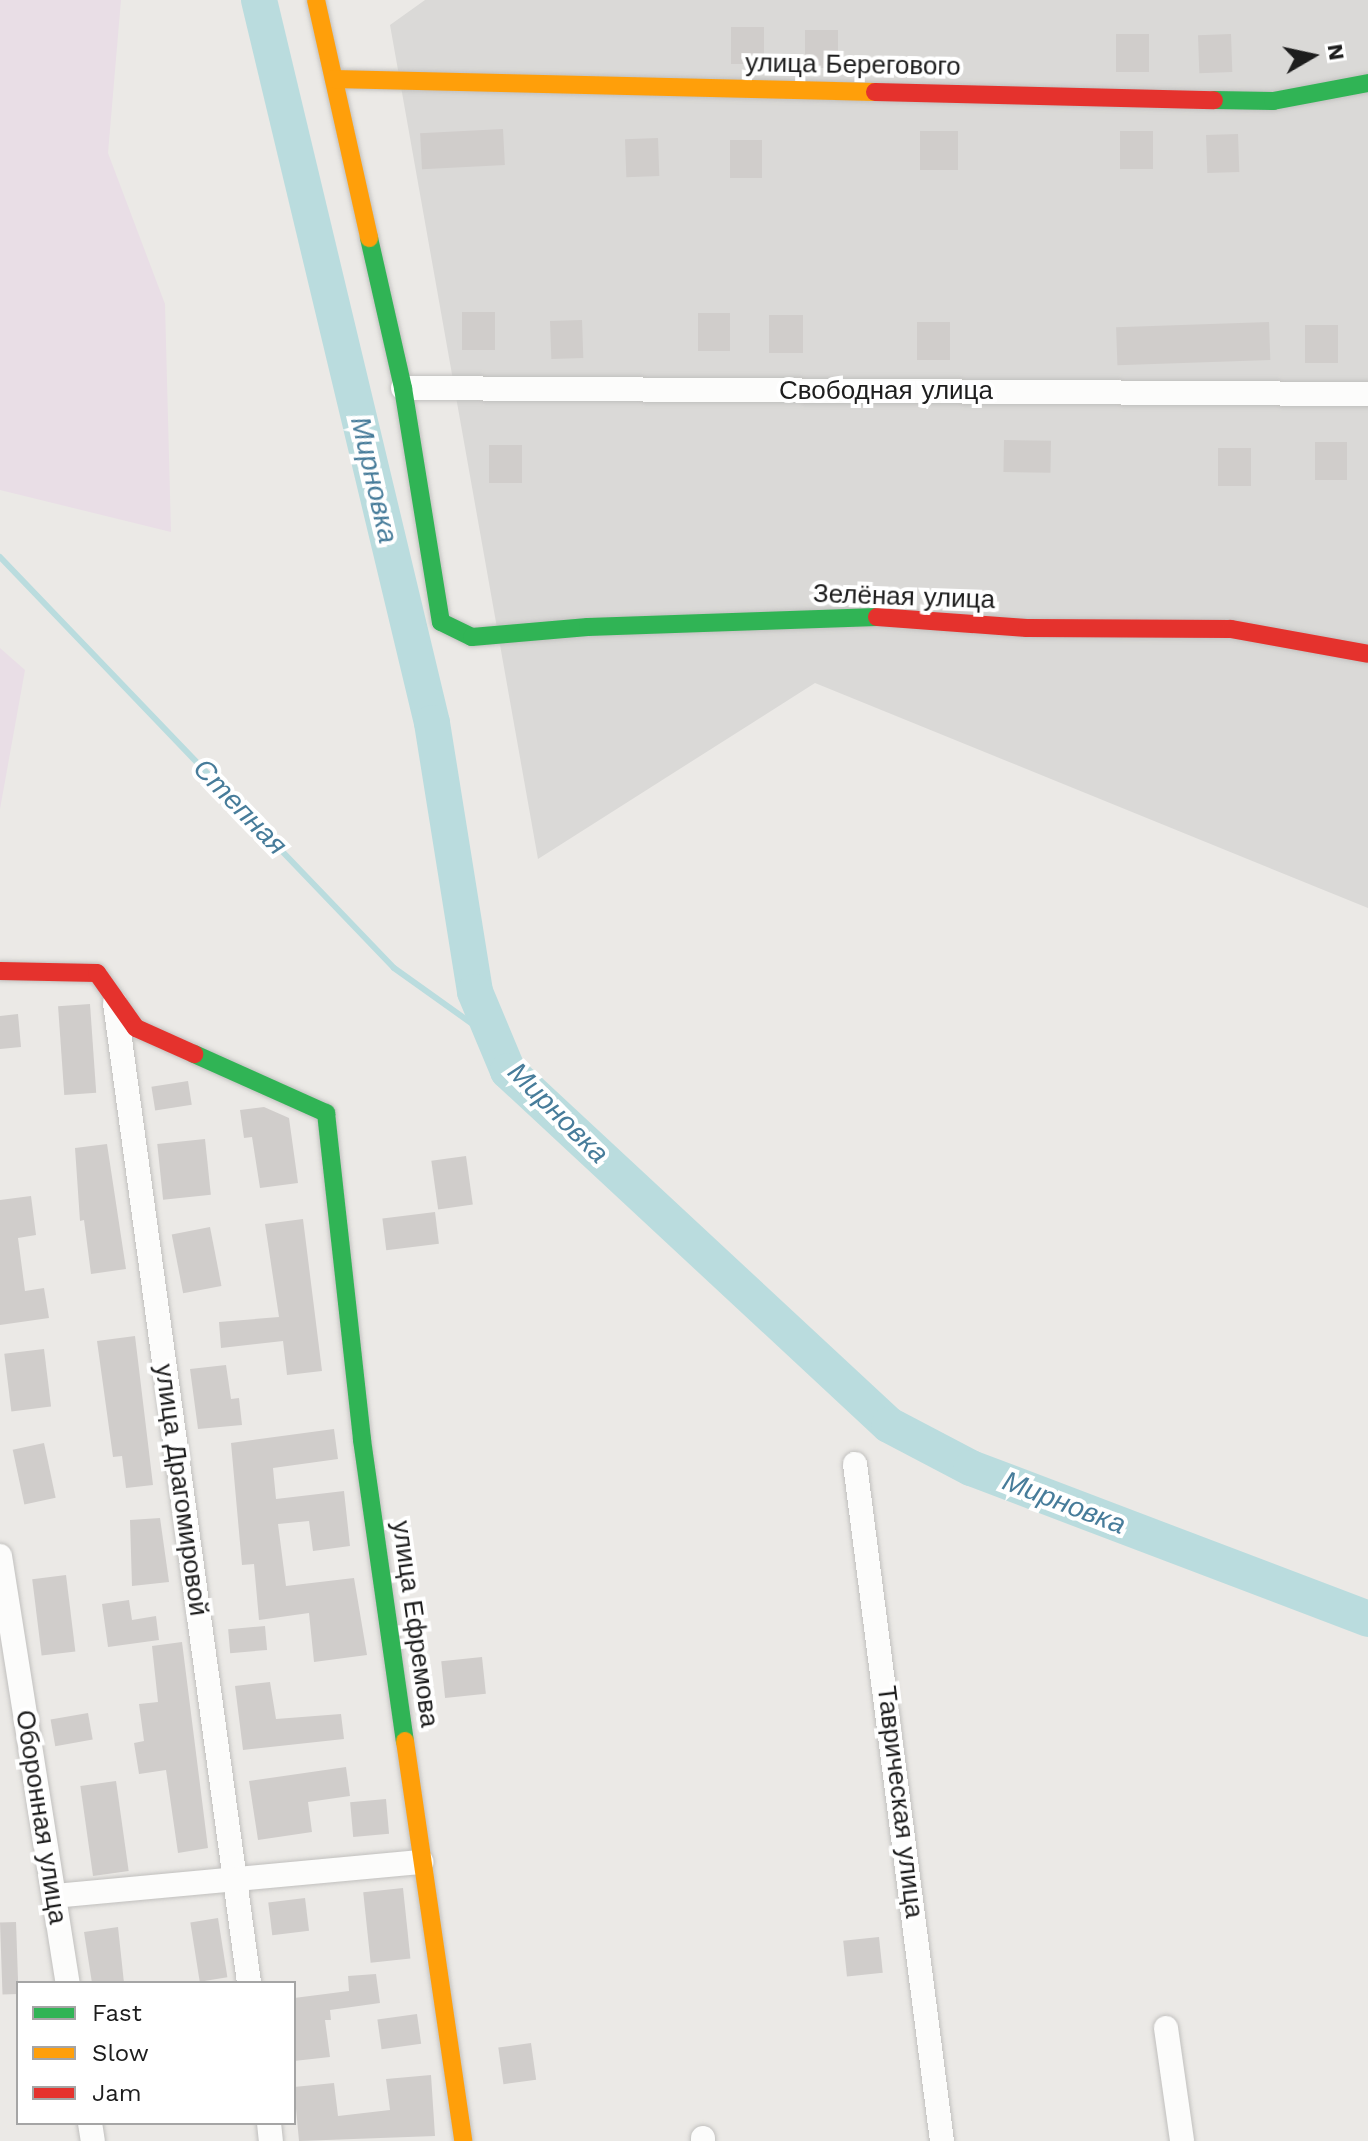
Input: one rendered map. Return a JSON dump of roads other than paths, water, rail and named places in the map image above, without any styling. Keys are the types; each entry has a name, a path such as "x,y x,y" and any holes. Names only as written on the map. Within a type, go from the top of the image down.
{"street":[{"path":"316,0 403,388"},
{"name":"улица Берегового","path":"334,79 1273,101 1368,83"},
{"name":"Свободная улица","path":"403,388 1368,394"},
{"name":"Зелёная улица","path":"403,388 441,622 472,637 588,627 872,617 1027,628 1231,629 1368,654"},
{"path":"0,971 97,973 114,996"},
{"name":"улица Ефремова","path":"114,996 136,1028 326,1113 362,1440 463,2141"},
{"name":"улица Драгомировой","path":"114,996 249,1981"},
{"name":"Таврическая улица","path":"855,1464 942,2141"},
{"name":"Оборонная улица","path":"0,1556 68,1981"},
{"path":"54,1896 421,1862"},
{"path":"1166,2028 1182,2141"}],"waterway":[{"name":"Степная","path":"259,0 432,723 475,992 508,1071 889,1425 971,1468 1368,1619"},
{"name":"Степная","path":"0,557 394,968 495,1040"}],"water label":[{"name":"Мирновка","path":"374,480"},
{"name":"Мирновка","path":"558,1113"},
{"name":"Мирновка","path":"1064,1503"}]}
